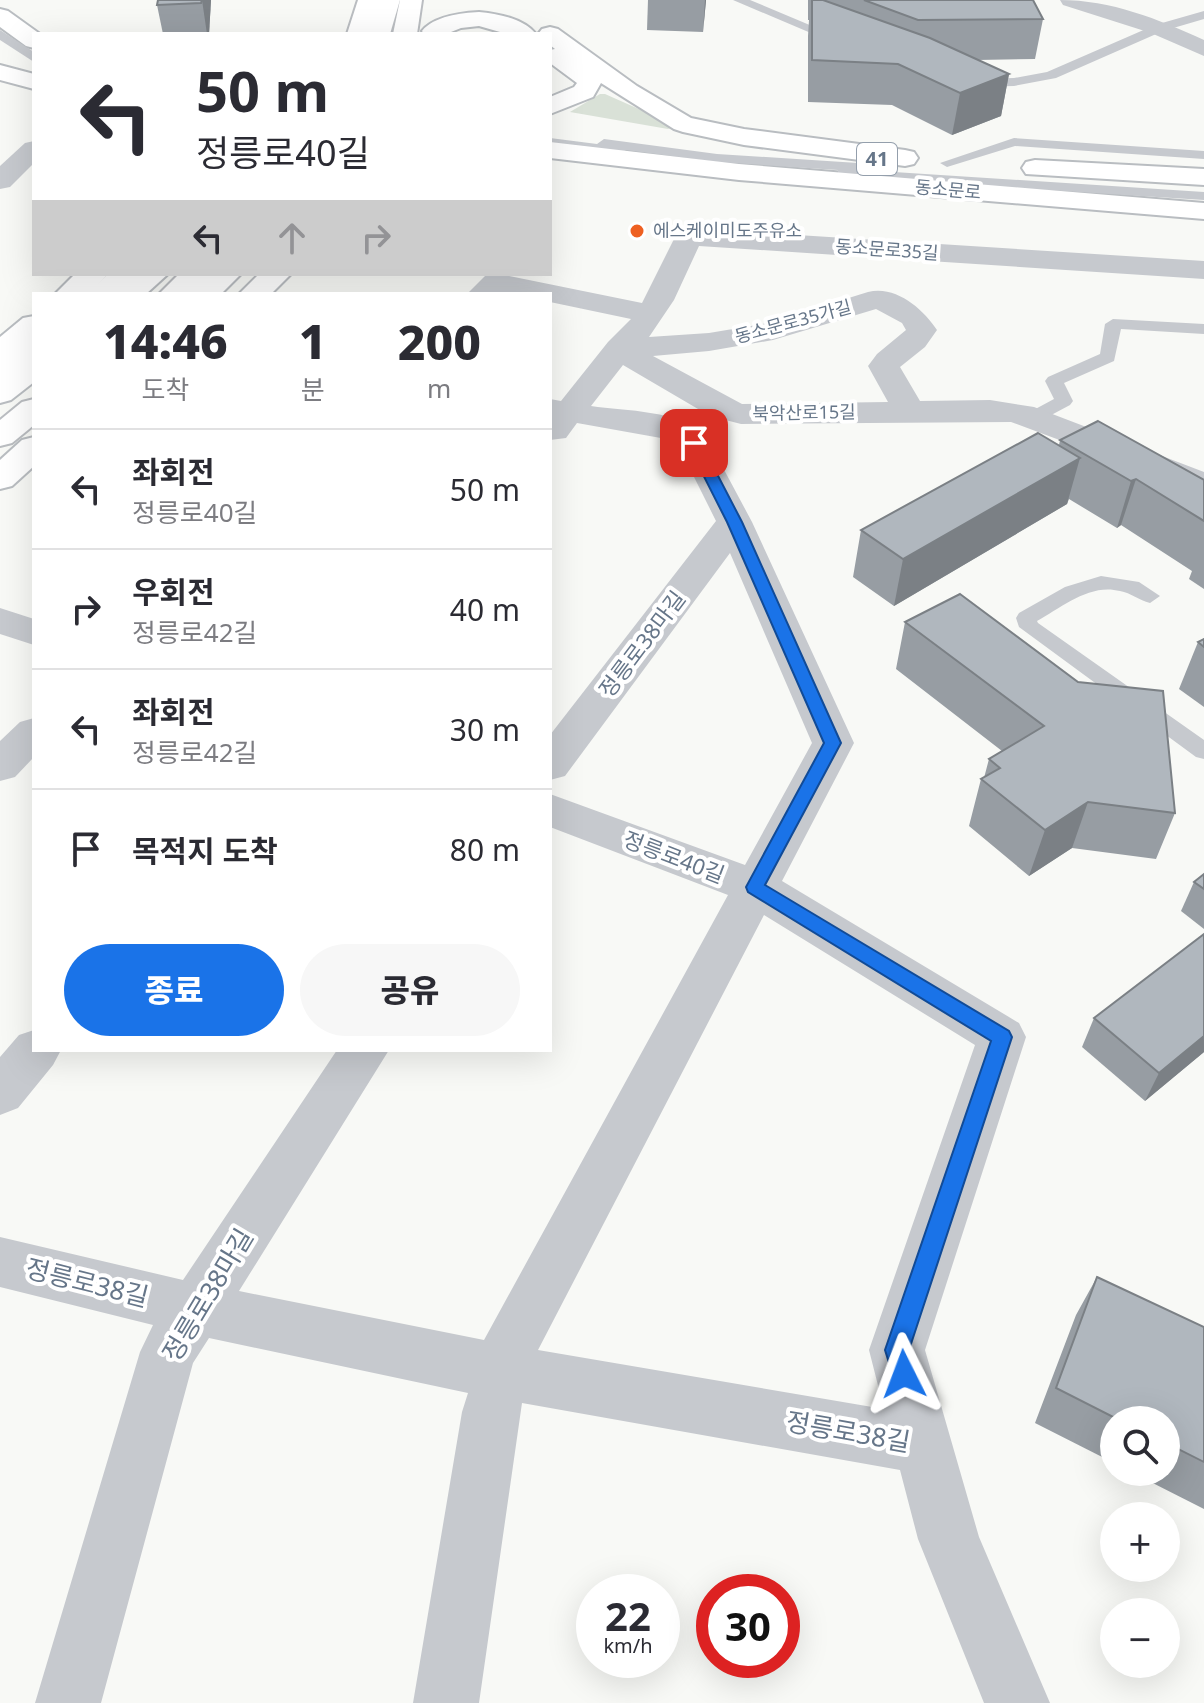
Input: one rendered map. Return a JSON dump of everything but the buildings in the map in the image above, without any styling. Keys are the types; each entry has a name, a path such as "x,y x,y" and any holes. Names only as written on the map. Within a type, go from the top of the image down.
{"main road":[{"path":"360,32 369,0"},
{"path":"379,32 389,0"},
{"path":"405,32 411,0"},
{"path":"433,32 440,0"},
{"path":"507,0 547,32"},
{"path":"0,16 32,40"},
{"path":"435,32 450,23 488,20 502,22 520,32"},
{"path":"552,35 628,91 683,124 744,137 953,168"},
{"path":"552,53 583,74 589,83 584,92 552,105"},
{"path":"2,68 32,79"},
{"name":"동소문로","path":"552,130 721,150 953,168 1074,170 1195,182"},
{"name":"동소문로","path":"552,150 739,172 1204,211"},
{"path":"552,158 609,157"},
{"path":"72,292 91,276"},
{"path":"104,292 124,276"},
{"path":"130,292 150,276"},
{"path":"176,292 195,276"},
{"path":"205,292 224,276"},
{"path":"256,292 274,276"},
{"path":"278,292 295,276"},
{"path":"8,353 32,327"},
{"path":"0,393 32,369"},
{"path":"0,436 32,411"},
{"path":"0,479 32,449"},
{"path":"0,487 32,469"}],"street":[{"path":"1071,0 1204,39"},
{"path":"1159,28 1204,49"},
{"path":"0,181 32,151"},
{"name":"동소문로35길","path":"556,420 641,328 689,237 1204,270"},
{"path":"484,292 495,282 543,292"},
{"path":"552,294 650,314"},
{"name":"동소문로35가길","path":"619,349 709,342 773,331 879,298 913,317 922,330 917,340 893,353 884,366 909,411"},
{"name":"북악산로15길","path":"619,349 734,413 990,410 1034,417 1204,484"},
{"path":"446,1703 491,1412 512,1341 833,743 734,522 694,443 684,433 666,428 556,420"},
{"path":"694,443 732,432 757,429 971,424 1028,436 1204,497"},
{"name":"정릉로38마길","path":"552,762 734,522"},
{"path":"0,621 32,631"},
{"path":"0,766 32,734"},
{"name":"정릉로40길","path":"552,811 755,887 1002,1037 897,1350 923,1445"},
{"path":"0,1093 34,1052"},
{"name":"정릉로38마길","path":"68,1703 168,1352 363,1052"},
{"name":"정릉로38길","path":"0,1262 195,1309 503,1372 923,1445 949,1539 1017,1703"}],"lane":[{"path":"739,0 858,47"},
{"path":"963,82 1032,80 1159,28 1204,15"},
{"path":"0,34 32,57"},
{"path":"2,68 13,64 32,69"},
{"path":"552,139 717,158 1195,182 1204,188"},
{"path":"552,139 772,169 1204,196"},
{"name":"동소문로","path":"953,168 1014,142 1204,155"},
{"path":"739,172 772,169"},
{"path":"1034,417 1064,401 1054,381 1108,357 1113,324 1204,329"},
{"path":"1150,596 1116,581 1096,582 1026,618 1029,627 1204,751"}],"shaded area":[{"path":"600,94 677,126 668,129 570,112"}],"place":[{"name":"에스케이미도주유소","path":"637,231"}],"route":[{"path":"694,443 734,522 833,743 755,887 1002,1037 897,1350 904,1374"}]}
